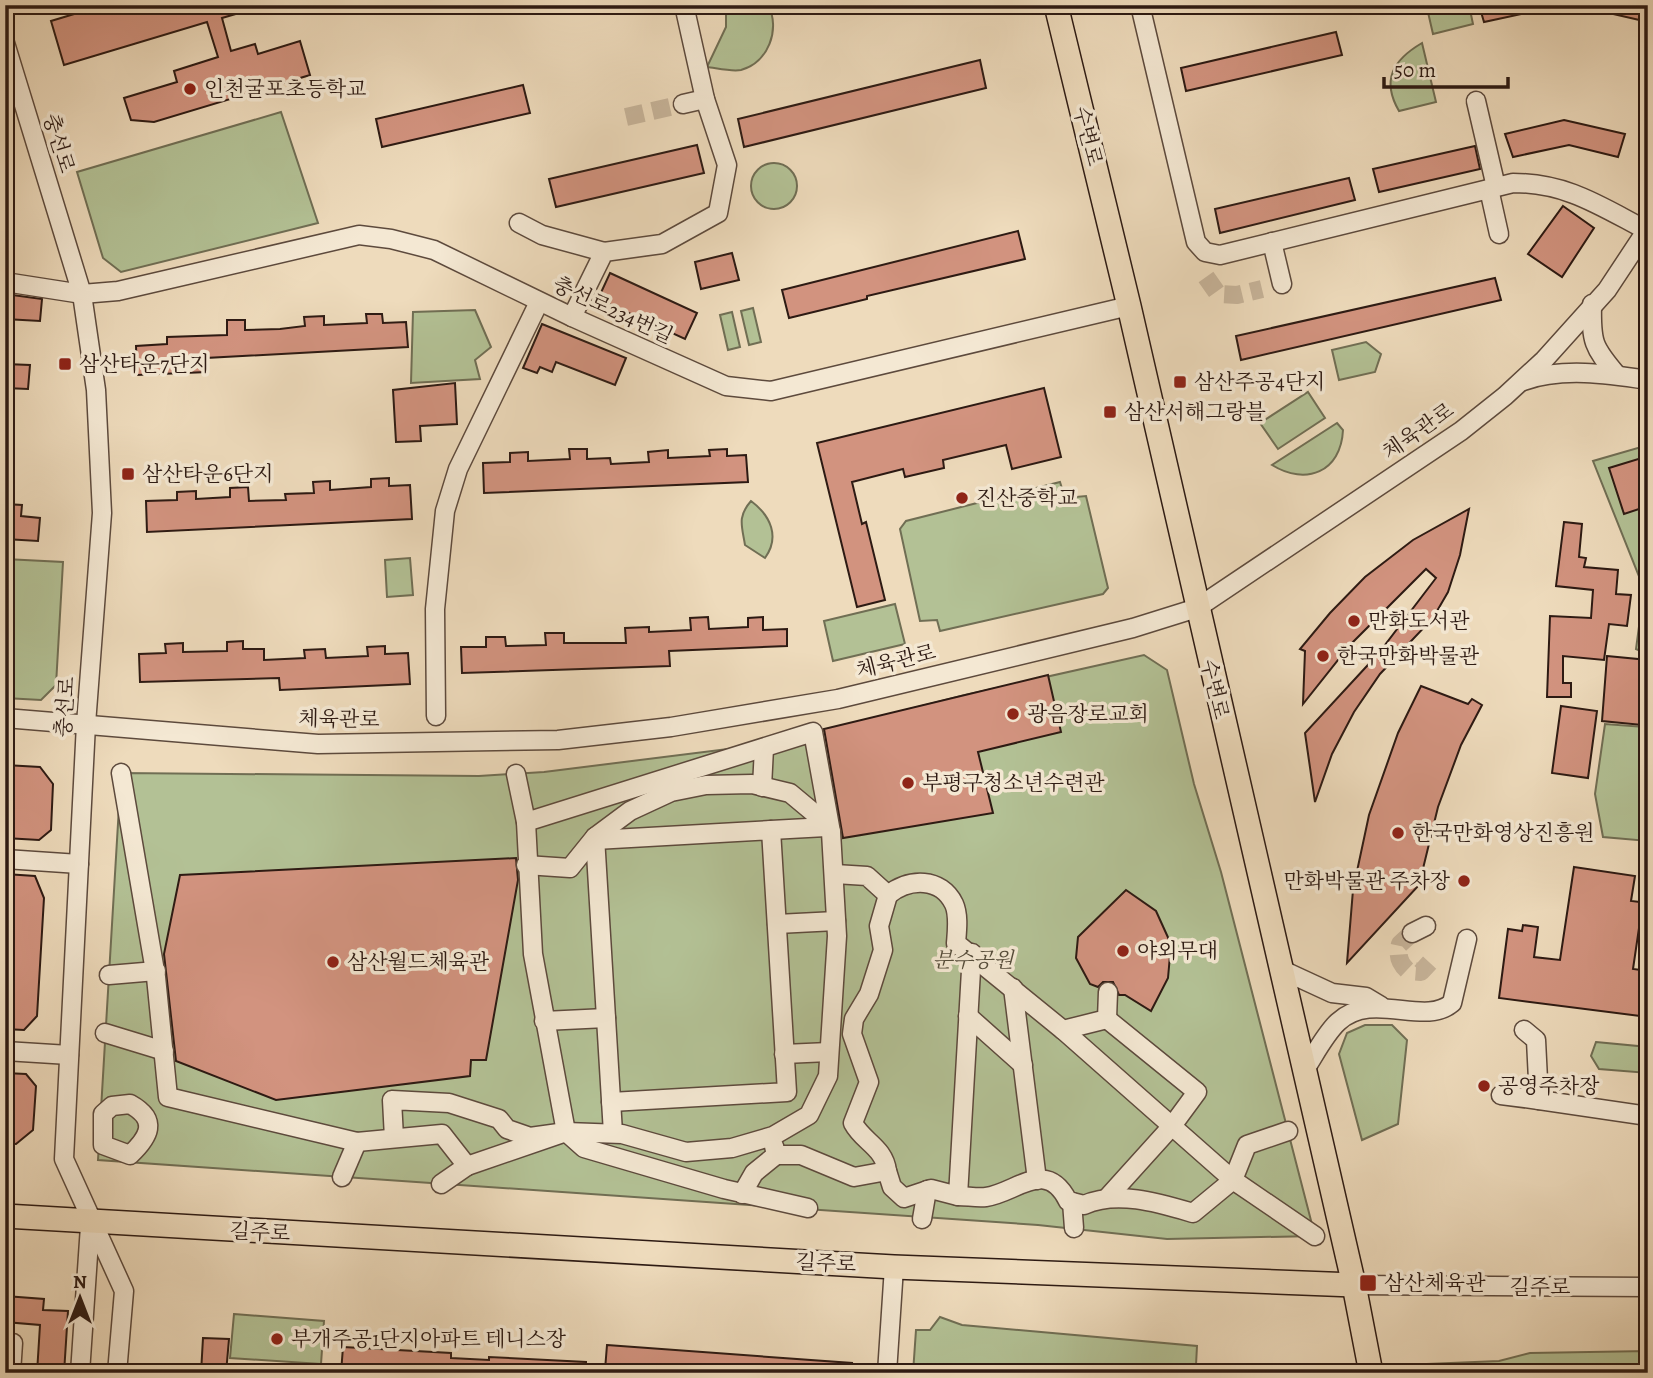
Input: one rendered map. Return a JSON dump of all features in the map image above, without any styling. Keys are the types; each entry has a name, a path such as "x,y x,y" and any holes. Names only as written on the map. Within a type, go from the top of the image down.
{"main road":[{"name":"수변로","path":"1056,5 1129,306 1354,1285 1371,1373"},
{"name":"길주로","path":"5,1216 894,1267 1354,1285"}],"street":[{"path":"519,223 542,235 604,252 662,244 718,213 727,165 705,99 684,5"},
{"path":"1140,5 1196,242 1205,251 1220,255 1513,183 1555,186 1578,194 1647,229"},
{"name":"충선로","path":"5,43 82,294 96,390 102,513 86,724 64,1159 90,1222 124,1291 117,1373"},
{"path":"683,104 705,99"},
{"path":"1476,101 1499,234"},
{"name":"체육관로","path":"5,718 318,744 558,740 670,727 838,699 1133,628 1197,608 1461,431 1521,382 1607,290 1647,229"},
{"name":"충선로234번길","path":"5,282 82,294 118,291 359,235 391,239 434,250 539,302 726,386 771,391 1129,306"},
{"path":"1272,242 1282,284"},
{"path":"572,317 604,252"},
{"path":"436,716 435,609 445,511 458,470 539,302"},
{"path":"1592,304 1591,336 1594,347 1617,375"},
{"path":"1521,382 1539,375 1567,373 1617,375 1648,380"},
{"path":"394,1138 392,1100 449,1102 499,1119 507,1129 530,1137 566,1132 613,1133 686,1152 732,1148 772,1136 809,1115 828,1076 836,921 835,874 813,732 526,822"},
{"path":"762,787 764,748"},
{"path":"121,773 125,838 156,971 168,1097"},
{"path":"516,774 526,822 526,865 533,954 566,1132 584,1148 742,1194 808,1208"},
{"path":"526,865 570,868 595,838 630,811 671,792 706,785 752,784 790,793 828,830"},
{"path":"771,830 786,1092"},
{"path":"595,838 828,830"},
{"path":"595,838 613,1133"},
{"path":"5,859 79,863"},
{"path":"835,874 867,876 888,895"},
{"path":"1073,1228 1072,1202 1062,1189 1048,1181 1037,1180 1010,1186 988,1197 958,1196 927,1190 904,1198 892,1187 885,1159 877,1147 859,1135 853,1123 870,1082 852,1034 853,1019 869,994 883,950 879,926 888,895 908,883 926,882 946,891 955,906 956,943 972,953 1063,1030 1233,1180 1315,1236"},
{"path":"777,924 836,921"},
{"path":"1304,1071 1338,1021 1356,1011 1381,1006 1430,1012 1452,1003 1467,939"},
{"path":"958,1196 972,953"},
{"path":"1280,969 1332,993 1366,997 1381,1006"},
{"path":"109,975 156,971"},
{"path":"1013,988 1037,1180"},
{"path":"1107,1019 1108,992"},
{"path":"968,1016 1023,1065"},
{"path":"544,1021 606,1018"},
{"path":"1063,1030 1107,1019"},
{"path":"1107,1019 1196,1092 1172,1126 1107,1198"},
{"path":"1524,1030 1536,1040 1539,1100"},
{"path":"106,1033 164,1051"},
{"path":"5,1051 69,1055"},
{"path":"784,1054 829,1052"},
{"path":"611,1102 821,1091"},
{"path":"1501,1095 1648,1116"},
{"path":"142,1111 168,1097 357,1142 442,1134 467,1166"},
{"path":"1072,1202 1084,1205 1100,1198 1155,1202 1193,1213 1233,1180 1247,1145 1288,1131"},
{"path":"441,1184 467,1166 566,1132"},
{"path":"772,1136 776,1155"},
{"path":"342,1177 357,1142"},
{"path":"742,1194 754,1173 776,1155 801,1155 853,1177 887,1171"},
{"path":"922,1219 927,1190"},
{"path":"80,1373 90,1222"},
{"path":"887,1373 894,1267"},
{"name":"길주로","path":"1354,1285 1648,1287"},
{"path":"5,1343 13,1343 11,1373"}],"green space":[{"path":"726,5 768,5 772,14 770,44 758,60 741,70 707,67 726,27"},
{"path":"1436,5 1469,5 1473,24 1433,34 1427,8"},
{"path":"1422,43 1436,102 1399,111 1391,90 1393,72 1404,56"},
{"path":"281,112 318,223 121,272 103,258 77,172"},
{"path":"774,163 790,170 797,186 790,202 774,209 758,202 751,186 758,170"},
{"path":"753,308 761,342 749,345 741,311"},
{"path":"475,310 491,347 475,360 480,379 411,383 413,312"},
{"path":"732,312 740,347 728,350 720,315"},
{"path":"1366,342 1381,354 1375,372 1339,380 1332,350"},
{"path":"1308,392 1325,418 1278,449 1260,423"},
{"path":"1337,423 1343,430 1341,444 1329,465 1320,471 1297,474 1272,465"},
{"path":"1648,445 1648,654 1636,649 1644,589 1593,461"},
{"path":"1060,482 1065,498 1086,496 1108,588 1103,594 940,631 937,620 920,621 900,529 906,521"},
{"path":"751,501 764,513 771,527 772,542 765,558 745,545 742,517"},
{"path":"410,558 413,595 387,597 385,560"},
{"path":"5,559 63,562 56,685 41,700 5,698"},
{"path":"895,604 905,644 833,661 824,621"},
{"name":"분수공원","path":"1144,655 1167,670 1194,784 1221,872 1315,1236 1167,1239 1038,1225 98,1160 121,773 479,776 544,772 776,743 965,695"},
{"path":"1648,696 1648,841 1603,837 1595,794 1605,724 1644,727"},
{"path":"1365,1025 1392,1025 1407,1040 1398,1124 1362,1140 1339,1054 1347,1033"},
{"path":"1596,1042 1648,1047 1648,1073 1599,1069 1591,1056"},
{"name":"부개주공1단지아파트 테니스장","path":"234,1314 324,1321 321,1364 230,1358"},
{"path":"940,1317 962,1325 1197,1346 1196,1365 1200,1373 913,1373 916,1330 930,1330"},
{"path":"1648,1351 1648,1373 1419,1373 1427,1364 1499,1361 1530,1353"}],"building":[{"path":"104,5 144,5 146,12 169,5 253,5 253,9 222,18 231,51 255,44 258,54 300,41 310,75 154,122 131,120 124,98 177,82 174,71 218,57 207,22 64,65 51,21"},
{"path":"1479,5 1534,5 1535,11 1484,22"},
{"path":"1601,5 1648,5 1648,22 1600,11"},
{"path":"1336,32 1342,55 1186,91 1181,68"},
{"path":"980,60 986,88 744,147 738,119"},
{"path":"523,85 530,113 382,147 376,119"},
{"path":"1564,120 1625,134 1618,157 1569,145 1513,157 1505,134"},
{"path":"697,145 704,173 556,207 549,179"},
{"path":"1475,146 1480,169 1379,192 1373,169"},
{"path":"1349,178 1355,200 1220,233 1215,209"},
{"path":"1563,206 1594,228 1562,277 1528,254"},
{"path":"1018,231 1025,259 867,296 867,299 789,318 782,290"},
{"path":"732,253 739,280 701,289 695,262"},
{"path":"610,273 697,313 685,339 598,299"},
{"path":"1495,278 1501,300 1241,360 1236,336"},
{"path":"5,294 42,299 40,321 5,319"},
{"path":"366,314 382,314 383,323 406,322 408,347 206,358 207,372 137,375 136,346 167,344 167,337 227,335 227,320 245,320 245,330 280,329 305,326 304,317 324,316 324,325 367,323"},
{"path":"542,324 626,358 615,385 556,362 552,372 540,367 537,373 523,368"},
{"path":"5,364 30,365 28,389 5,388"},
{"path":"455,383 457,424 420,426 421,441 396,442 393,390"},
{"path":"1044,388 1061,457 1012,469 1006,445 943,460 944,468 905,477 903,469 852,482 862,524 866,522 885,600 857,607 817,443"},
{"path":"569,449 587,449 587,459 610,458 611,464 649,462 648,452 668,450 668,458 710,456 709,450 727,449 727,456 746,455 748,482 484,493 483,463 510,462 510,453 528,452 528,461 570,459"},
{"path":"1648,456 1648,506 1624,514 1609,468"},
{"path":"389,478 389,486 410,485 412,519 147,532 146,501 177,500 177,492 196,491 196,499 230,497 230,488 248,487 249,501 286,500 285,494 314,493 313,482 330,481 330,490 371,487 371,479"},
{"path":"5,504 22,505 21,516 40,518 38,541 5,539"},
{"name":"한국만화박물관","path":"1469,509 1460,555 1448,592 1433,618 1380,674 1354,712 1332,754 1315,802 1305,733 1378,654 1436,578 1426,569 1350,645 1303,704 1305,651 1300,649 1365,577 1413,540"},
{"path":"1564,522 1582,524 1579,557 1586,558 1584,567 1618,570 1616,594 1631,595 1627,626 1609,624 1604,660 1563,656 1563,683 1571,683 1571,697 1547,697 1550,616 1591,618 1593,590 1556,586"},
{"path":"708,617 709,629 748,627 748,618 763,617 763,630 787,629 787,646 669,651 670,666 462,673 461,647 486,647 486,637 505,637 506,646 546,645 545,633 564,633 564,643 626,643 625,628 649,627 649,632 691,630 690,618"},
{"path":"243,641 243,649 264,649 264,660 305,658 304,650 325,649 326,658 368,656 367,647 385,646 385,654 408,653 410,684 280,690 279,678 140,682 139,654 166,653 165,644 183,643 183,652 227,651 227,642"},
{"path":"1607,656 1648,660 1642,725 1602,721"},
{"name":"부평구청소년수련관","path":"1048,675 1061,732 978,752 993,813 843,838 824,729"},
{"name":"한국만화영상진흥원","path":"1421,686 1468,704 1472,699 1482,705 1461,745 1438,807 1419,885 1347,963 1353,890 1369,815 1398,733"},
{"path":"1561,706 1597,711 1588,778 1552,773"},
{"path":"5,765 40,767 53,784 51,830 39,840 5,838"},
{"name":"삼산월드체육관","path":"516,858 518,880 486,1060 471,1060 470,1076 276,1100 176,1061 164,954 180,875"},
{"path":"1574,867 1635,876 1631,901 1648,903 1648,929 1639,928 1633,969 1648,971 1648,1017 1499,998 1508,929 1522,931 1523,925 1538,927 1534,957 1560,960"},
{"path":"5,874 35,876 44,898 37,1016 24,1030 5,1029"},
{"name":"야외무대","path":"1126,890 1156,911 1171,944 1168,978 1151,1011 1125,995 1119,995 1113,982 1103,982 1098,987 1090,984 1076,958 1078,937"},
{"path":"5,1073 26,1074 36,1086 33,1130 16,1144 5,1143"},
{"path":"5,1296 44,1299 43,1310 68,1311 64,1373 37,1373 40,1325 5,1322"},
{"path":"203,1338 229,1339 226,1373 201,1373"},
{"path":"607,1345 852,1363 851,1373 648,1373 605,1370"},
{"path":"343,1347 451,1353 451,1358 489,1360 489,1357 586,1362 586,1373 341,1373"}],"tunnel":[{"path":"626,117 683,104"},
{"path":"1206,277 1218,294 1237,295 1262,289"},
{"path":"1412,933 1399,948 1399,956 1405,968 1408,971 1421,972 1434,958"}],"place":[{"name":"인천굴포초등학교","path":"190,89"},
{"name":"삼산타운7단지","path":"65,364"},
{"name":"삼산주공4단지","path":"1180,382"},
{"name":"삼산서해그랑블","path":"1110,412"},
{"name":"삼산타운6단지","path":"128,474"},
{"name":"진산중학교","path":"962,498"},
{"name":"만화도서관","path":"1354,621"},
{"name":"한국만화박물관","path":"1323,656"},
{"name":"광음장로교회","path":"1013,714"},
{"name":"부평구청소년수련관","path":"908,783"},
{"name":"한국만화영상진흥원","path":"1398,833"},
{"name":"만화박물관 주차장","path":"1464,881"},
{"name":"야외무대","path":"1123,951"},
{"name":"삼산월드체육관","path":"333,962"},
{"name":"공영주차장","path":"1484,1086"},
{"name":"삼산체육관","path":"1368,1283"},
{"name":"부개주공1단지아파트 테니스장","path":"277,1339"}]}
